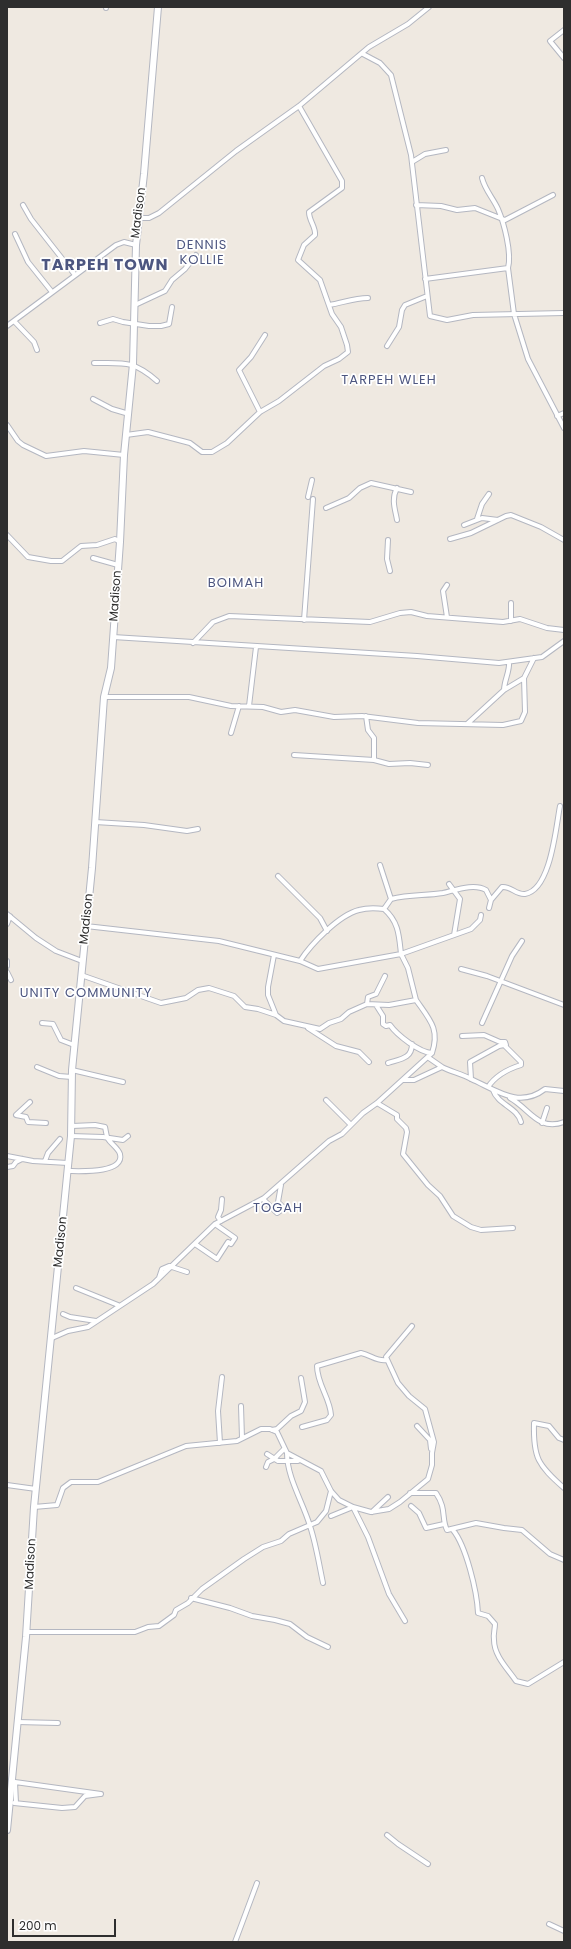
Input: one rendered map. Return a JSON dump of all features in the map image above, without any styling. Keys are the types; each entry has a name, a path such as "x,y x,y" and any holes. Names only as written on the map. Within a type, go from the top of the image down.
{"street":[{"name":"Madison","path":"7,1830 8,1803 27,1632 34,1507 72,1126 72,1070 95,822 104,697 111,668 120,542 124,455 133,364 136,245 158,7"},
{"path":"139,218 154,216 236,151 300,106 363,54 369,47 398,30 429,7"},
{"path":"564,30 550,41 564,58"},
{"path":"363,54 380,63 391,75 412,162 430,316 447,320 473,315 564,314"},
{"path":"126,435 148,432 190,443 202,452 212,452 227,443 260,412 279,401 324,366 339,359 348,352 341,327 332,314 320,280 298,260 304,245 315,235 316,232 309,218 309,212 342,188 342,181 300,106"},
{"path":"412,162 425,154 446,150"},
{"path":"482,178 484,187 498,210 510,259 508,268 514,314 528,359 564,428"},
{"path":"416,205 441,206 458,210 475,208 487,212 500,220 505,220 553,195"},
{"path":"23,205 31,219 75,274"},
{"path":"15,234 28,262 52,292"},
{"path":"7,326 116,245 124,242 136,245"},
{"path":"135,305 164,291 172,280 185,269 196,255"},
{"path":"425,279 508,268"},
{"path":"387,346 399,327 402,310 405,305 427,296"},
{"path":"329,305 358,298 368,298"},
{"path":"100,323 113,319 161,326 169,324 172,307"},
{"path":"14,321 34,342 37,350"},
{"path":"260,412 239,370 251,357 265,335"},
{"path":"94,362 133,364 157,381"},
{"path":"93,400 112,409 129,414"},
{"path":"557,416 564,413"},
{"path":"7,425 18,441 23,445 46,456 84,452 124,455"},
{"path":"304,620 312,480"},
{"path":"326,508 349,498 360,488 371,484 411,492"},
{"path":"396,520 393,494 397,488"},
{"path":"477,519 482,504 489,494"},
{"path":"450,539 471,533 511,515 542,527 564,540"},
{"path":"464,525 477,519 498,520"},
{"path":"7,535 28,556 51,561 62,560 83,546 97,545 115,539 120,542"},
{"path":"388,540 387,559 390,571"},
{"path":"93,558 118,565"},
{"path":"447,585 443,591 447,617"},
{"path":"511,603 511,621"},
{"path":"193,643 213,622 228,616 370,622 400,612 503,622 520,619 547,628 564,630"},
{"path":"113,637 417,656 477,663 509,662 542,657 549,654 564,641"},
{"path":"249,706 256,647"},
{"path":"104,697 189,697 239,706 262,707 281,712 295,710 334,717 366,716 418,723 503,725 521,721 525,712 524,678 534,658"},
{"path":"528,660 529,668"},
{"path":"504,690 504,682 510,668 509,662"},
{"path":"468,724 504,690 524,678"},
{"path":"232,733 239,706"},
{"path":"366,716 368,730 374,738 374,760"},
{"path":"294,755 374,760 389,764 410,763 428,765"},
{"path":"489,908 491,900 502,887 526,894 537,887 547,869 553,846 560,806"},
{"path":"95,822 144,825 187,831 198,829"},
{"path":"380,865 391,900"},
{"path":"278,876 320,918 327,931"},
{"path":"449,884 455,890 460,900 454,935"},
{"path":"384,909 391,900 409,895 442,893 464,888 483,888 486,890 491,900"},
{"path":"52,1338 68,1331 88,1327 159,1278 215,1224 263,1199 281,1185 329,1141 342,1134 350,1124 377,1104 402,1080 429,1058 436,1043 435,1030 416,1000 408,968 401,954 397,925 393,918 384,909 358,910 344,917 310,946 300,961"},
{"path":"7,924 9,915 56,951 82,961"},
{"path":"86,926 219,941 300,961 318,968 401,954 472,929 480,920 480,915"},
{"path":"482,1023 512,956 522,941"},
{"path":"274,955 268,995 276,1015"},
{"path":"7,961 7,966"},
{"path":"461,969 481,974 564,1005"},
{"path":"7,972 11,980"},
{"path":"81,975 161,1003 186,998 198,990 208,988 234,996 245,1007 258,1009 276,1015 284,1021 320,1029 329,1023 341,1019 349,1012 367,1004 376,1005 416,1000"},
{"path":"367,1004 368,997 376,994 385,976"},
{"path":"376,1005 383,1016 383,1024 386,1026 390,1025 402,1037 425,1053 432,1053"},
{"path":"42,1024 53,1024 61,1040 74,1045"},
{"path":"304,1026 336,1046 359,1052 369,1062"},
{"path":"462,1036 484,1035 500,1042 506,1042 506,1045 504,1046"},
{"path":"388,1063 408,1056 411,1052 412,1044"},
{"path":"471,1079 470,1062 499,1046 504,1046 521,1062 521,1065 511,1068 498,1075 488,1087"},
{"path":"429,1058 442,1067 508,1097 542,1123 556,1125 564,1122"},
{"path":"38,1067 59,1076 72,1077"},
{"path":"402,1080 414,1080 442,1067"},
{"path":"72,1070 123,1082"},
{"path":"493,1089 495,1095 507,1108 510,1107 520,1117 521,1122"},
{"path":"508,1097 527,1098 537,1096 545,1089 564,1089"},
{"path":"326,1100 350,1124"},
{"path":"30,1102 16,1115 26,1117 28,1122 46,1123"},
{"path":"377,1104 397,1115 396,1119 406,1128 407,1132 403,1154 428,1185 440,1196 453,1216 471,1227 481,1230 513,1228"},
{"path":"542,1123 547,1108"},
{"path":"68,1171 96,1171 116,1165 120,1155 107,1137 103,1126 72,1126"},
{"path":"71,1136 107,1137 123,1140 128,1136"},
{"path":"45,1161 48,1153 60,1139"},
{"path":"7,1156 68,1163"},
{"path":"7,1166 13,1166 16,1162 23,1159"},
{"path":"263,1199 278,1213 284,1208 278,1202 281,1185"},
{"path":"221,1221 218,1217 221,1210 222,1199"},
{"path":"195,1244 217,1259 228,1242 231,1244 235,1238 215,1224"},
{"path":"172,1265 187,1272"},
{"path":"76,1288 118,1305"},
{"path":"63,1314 70,1317 96,1321"},
{"path":"412,1326 386,1357 398,1383 409,1396 424,1409 434,1442 432,1453"},
{"path":"302,1427 327,1420 331,1415 330,1408 319,1383 317,1366 361,1353 368,1354 379,1361 387,1360"},
{"path":"220,1444 218,1412 222,1377"},
{"path":"272,1430 277,1429 291,1416 301,1411 305,1402 301,1378"},
{"path":"242,1406 242,1438"},
{"path":"564,1440 559,1438 549,1426 534,1423 533,1442 540,1466 564,1488"},
{"path":"286,1451 302,1462 321,1471 331,1491 339,1500 353,1507 371,1512 389,1509 428,1479 432,1465 430,1440 417,1426"},
{"path":"34,1507 56,1504 63,1488 71,1482 98,1482 186,1446 220,1444 237,1441 261,1429 272,1430 277,1432 281,1437 286,1451 287,1460 297,1493 310,1525 323,1583"},
{"path":"266,1468 266,1464 286,1451"},
{"path":"267,1454 274,1459 302,1462"},
{"path":"7,1485 36,1489"},
{"path":"27,1632 135,1632 148,1627 159,1626 191,1598 263,1547 281,1541 289,1534 317,1522 326,1511 331,1491"},
{"path":"410,1493 436,1493 444,1510 444,1524 447,1530 453,1530 457,1527 476,1523 522,1530 550,1554 564,1560"},
{"path":"371,1512 388,1497"},
{"path":"411,1506 419,1513 426,1528 444,1524"},
{"path":"331,1516 353,1507"},
{"path":"353,1507 368,1537 389,1594 405,1620"},
{"path":"453,1530 460,1539 468,1563 478,1613 488,1616 495,1624 493,1638 494,1648 502,1663 516,1682 528,1684 564,1662"},
{"path":"191,1598 230,1608 252,1616 290,1624 307,1637 328,1647"},
{"path":"18,1722 58,1723"},
{"path":"8,1803 62,1808 75,1807 85,1796 101,1794 15,1782 16,1803"},
{"path":"387,1835 428,1864"},
{"path":"235,1942 257,1883"},
{"path":"548,1924 564,1931"}],"district":[{"name":"DENNIS KOLLIE","path":"202,254"},
{"name":"TARPEH TOWN","path":"105,266"},
{"name":"TARPEH WLEH","path":"389,381"},
{"name":"BOIMAH","path":"236,584"},
{"name":"UNITY COMMUNITY","path":"86,994"},
{"name":"TOGAH","path":"278,1209"}]}
